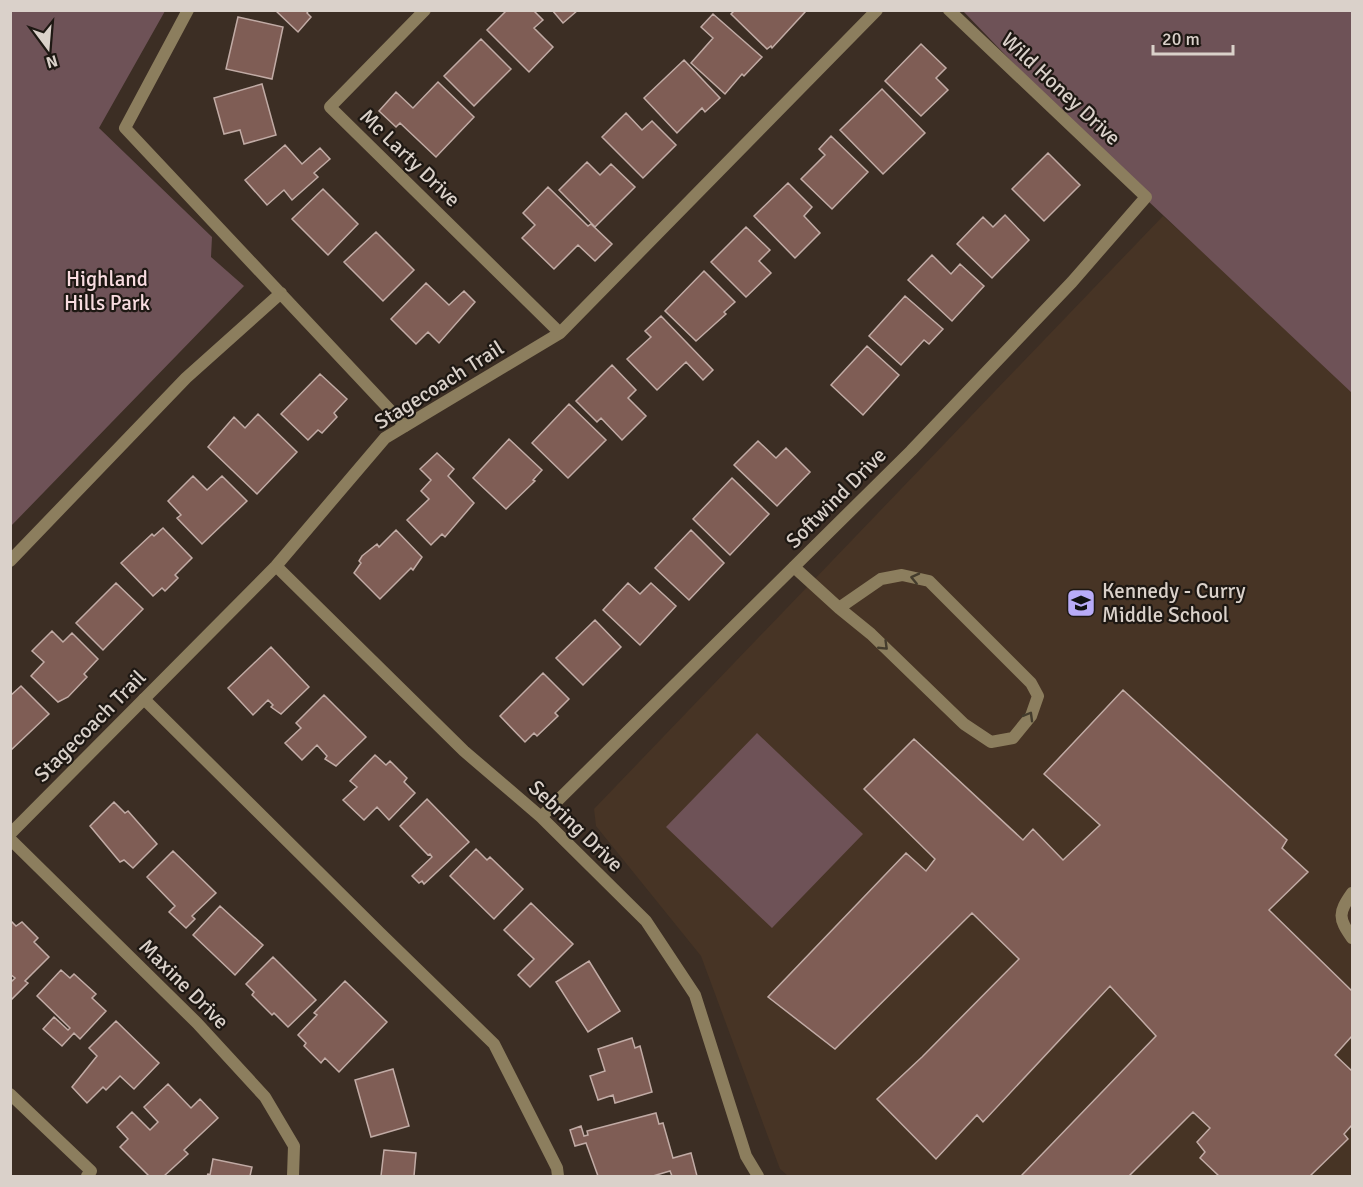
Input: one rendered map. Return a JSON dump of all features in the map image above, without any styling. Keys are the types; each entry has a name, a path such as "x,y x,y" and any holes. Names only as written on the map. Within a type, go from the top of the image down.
{"street":[{"path":"188,10 125,128 405,426"},
{"name":"Mc Larty Drive","path":"425,10 330,107 560,333"},
{"name":"Stagecoach Trail","path":"10,834 276,566 386,438 560,333 877,10"},
{"name":"Wild Honey Drive","path":"949,10 1146,197"},
{"name":"Softwind Drive","path":"541,817 911,451 1064,291 1146,197"},
{"path":"10,561 186,378 281,293"},
{"name":"Sebring Drive","path":"276,566 464,751 541,817 646,921 695,995 746,1156 758,1176"},
{"path":"794,567 839,608 871,634 964,724 991,742 1013,738 1031,716 1038,696 1031,683 929,581 902,575 881,579 839,608"},
{"path":"144,699 494,1044 557,1168 558,1176"},
{"name":"Maxine Drive","path":"10,839 198,1023 265,1097 294,1146 293,1176"},
{"path":"1353,893 1342,907 1342,924 1353,938"},
{"path":"10,1094 91,1171 87,1176"}],"shaded area":[{"name":"Kennedy - Curry Middle School","path":"1163,216 1352,386 1352,1176 788,1176 780,1169 701,956 596,826 594,809"}],"green space":[{"name":"Highland Hills Park","path":"11,10 165,11 99,128 212,237 211,257 244,286 11,526"},
{"path":"963,11 1352,11 1352,393 1130,184"},
{"path":"757,733 863,834 772,928 666,827"}],"building":[{"path":"275,10 309,10 307,13 311,17 298,32"},
{"path":"507,10 533,10 543,20 534,28 553,47 529,72 487,30"},
{"path":"552,10 578,10 563,23"},
{"path":"735,10 804,10 805,12 772,48 771,46 767,49 731,14"},
{"path":"713,14 762,57 744,76 742,74 725,94 691,63 713,38 701,27"},
{"path":"238,17 283,27 272,79 226,69"},
{"path":"481,39 511,69 474,106 444,76"},
{"path":"921,44 946,68 936,78 948,90 921,116 885,81"},
{"path":"684,60 720,98 705,112 702,108 677,133 644,98"},
{"path":"438,82 474,117 436,157 400,123 396,127 379,111 396,92 413,108"},
{"path":"262,84 276,135 244,144 240,130 224,134 214,98"},
{"path":"882,89 925,133 883,174 840,130"},
{"path":"626,113 642,130 652,121 676,145 643,178 602,137"},
{"path":"831,136 868,172 832,209 801,179 825,155 819,149"},
{"path":"285,145 302,164 320,148 330,159 314,173 318,177 292,200 284,190 267,205 245,180"},
{"path":"1048,153 1080,185 1044,221 1012,189"},
{"path":"587,162 600,175 611,164 635,187 595,227 559,190"},
{"path":"788,183 812,207 804,216 820,233 795,258 754,216"},
{"path":"548,187 588,226 591,224 612,244 595,261 578,245 554,269 522,238 535,225 523,213"},
{"path":"323,189 358,224 328,255 292,219"},
{"path":"1005,215 1029,240 992,278 957,244 983,217 993,227"},
{"path":"746,227 770,250 759,261 771,273 746,297 711,262"},
{"path":"376,232 414,270 383,301 344,262"},
{"path":"932,255 951,274 960,264 984,286 952,321 908,280"},
{"path":"704,271 735,302 724,312 726,314 696,341 665,311"},
{"path":"426,283 449,305 464,291 475,302 439,343 428,332 416,344 391,319"},
{"path":"905,296 943,329 929,344 924,340 901,365 869,336"},
{"path":"661,316 713,370 703,380 686,362 657,390 627,359 651,337 645,331"},
{"path":"867,346 899,375 863,415 831,385"},
{"path":"612,365 636,390 628,398 646,416 622,440 601,418 597,422 576,401"},
{"path":"320,374 347,399 334,413 337,417 322,433 318,430 308,440 281,414"},
{"path":"569,404 606,440 568,478 532,443"},
{"path":"258,414 297,452 257,494 208,447 234,417 245,428"},
{"path":"509,439 542,470 533,480 535,481 506,509 473,478"},
{"path":"758,441 776,458 786,448 810,472 777,506 734,465"},
{"path":"437,453 454,469 448,476 474,503 445,537 442,534 431,545 407,520 429,499 421,491 431,480 420,469"},
{"path":"193,476 207,490 222,476 247,501 202,544 177,518 181,515 168,501"},
{"path":"732,478 769,514 730,555 693,519"},
{"path":"163,528 192,558 175,575 178,578 165,591 162,588 153,596 121,563 152,534 154,536"},
{"path":"396,530 422,557 413,570 411,568 380,599 354,573 361,563 359,561 362,556 377,544 379,547"},
{"path":"691,530 724,563 689,600 655,568"},
{"path":"116,583 143,609 103,650 76,623"},
{"path":"628,583 640,594 651,583 676,606 640,645 603,610"},
{"path":"595,620 621,647 583,685 556,658"},
{"path":"52,631 63,642 72,633 98,659 84,674 87,677 68,697 58,702 31,676 44,662 32,651"},
{"path":"271,647 309,687 281,714 271,707 273,705 268,700 253,715 228,688"},
{"path":"543,673 569,699 555,713 558,716 537,736 534,733 525,742 500,716"},
{"path":"21,686 49,714 10,751 10,696"},
{"path":"1123,690 1287,840 1282,848 1308,872 1269,910 1352,991 1352,1036 1335,1055 1352,1071 1352,1125 1344,1134 1348,1139 1310,1176 1219,1176 1200,1158 1205,1152 1197,1142 1210,1128 1193,1112 1129,1176 1021,1176 1156,1036 1110,986 983,1122 977,1115 936,1159 877,1099 1019,959 972,913 835,1049 768,997 906,853 926,871 935,859 864,789 914,739 1023,840 1033,829 1063,860 1100,825 1044,774"},
{"path":"324,695 366,737 336,766 325,759 327,756 317,745 302,760 285,743 301,728 296,723"},
{"path":"375,755 386,765 390,761 407,778 404,782 415,793 389,820 377,807 364,820 343,800 357,787 350,781"},
{"path":"427,799 469,842 424,884 422,881 419,883 412,876 432,857 400,826"},
{"path":"114,802 125,813 128,811 157,844 133,868 124,860 120,862 90,826"},
{"path":"476,849 487,860 490,857 523,889 494,919 450,876"},
{"path":"173,851 216,893 192,916 195,919 186,928 169,912 175,906 147,877"},
{"path":"531,903 573,944 530,987 518,975 534,959 504,930"},
{"path":"220,906 263,945 235,975 193,935"},
{"path":"10,920 16,926 22,922 38,938 34,942 49,957 25,981 28,983 11,1000 10,983 15,978 10,974"},
{"path":"273,957 316,1000 288,1027 252,995 254,992 246,984"},
{"path":"589,961 620,1011 588,1032 556,982"},
{"path":"61,970 70,978 74,974 96,994 92,998 106,1011 80,1039 74,1033 62,1046 43,1029 54,1017 68,1030 70,1028 37,996"},
{"path":"345,981 387,1022 339,1072 325,1058 321,1063 304,1046 306,1043 298,1035 317,1015 314,1013"},
{"path":"116,1021 159,1063 134,1089 120,1076 106,1090 103,1087 87,1103 72,1087 97,1056 89,1048"},
{"path":"632,1038 635,1048 640,1046 652,1092 615,1103 613,1095 598,1100 590,1076 605,1071 598,1049"},
{"path":"393,1069 409,1126 371,1137 355,1080"},
{"path":"168,1084 191,1108 200,1099 218,1118 184,1150 188,1154 164,1176 149,1176 120,1147 128,1139 117,1127 132,1112 150,1130 158,1122 144,1107"},
{"path":"656,1113 659,1124 663,1123 673,1158 691,1153 697,1176 672,1176 670,1171 653,1176 598,1176 586,1143 575,1146 570,1130 581,1126 584,1136 588,1135 587,1131"},
{"path":"384,1150 416,1153 414,1176 381,1176"},
{"path":"213,1159 252,1167 250,1176 207,1176 210,1175"}],"place":[{"name":"Kennedy - Curry Middle School","path":"1081,603"}]}
